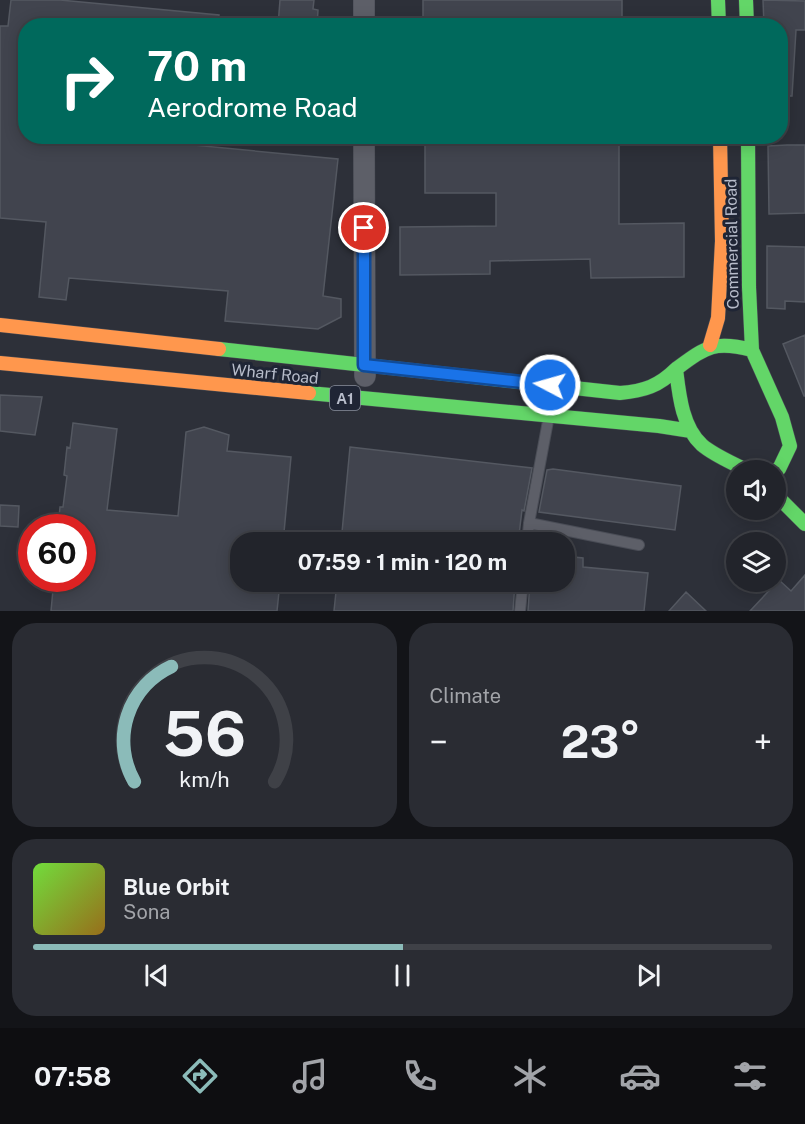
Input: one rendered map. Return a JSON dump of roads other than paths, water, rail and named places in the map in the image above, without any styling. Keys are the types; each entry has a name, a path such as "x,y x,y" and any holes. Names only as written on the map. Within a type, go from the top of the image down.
{"main road":[{"path":"718,0 719,18"},
{"path":"746,0 747,18"},
{"name":"Commercial Road","path":"710,345 718,318 722,241 720,144"},
{"name":"Commercial Road","path":"748,144 749,297 752,350"},
{"name":"Wharf Road","path":"0,325 620,393 645,391 662,384 676,369 710,345"},
{"path":"710,345 733,345 752,350 794,450 786,460"},
{"name":"Wharf Road","path":"0,363 365,400 659,426 691,431"},
{"path":"676,369 680,400 691,431 701,444 729,460"},
{"path":"786,505 805,524"}],"street":[{"path":"364,0 364,18"},
{"path":"364,144 365,400"}],"lane":[{"path":"528,532 549,417"},
{"path":"529,523 639,546"},
{"path":"520,611 522,592"}]}
